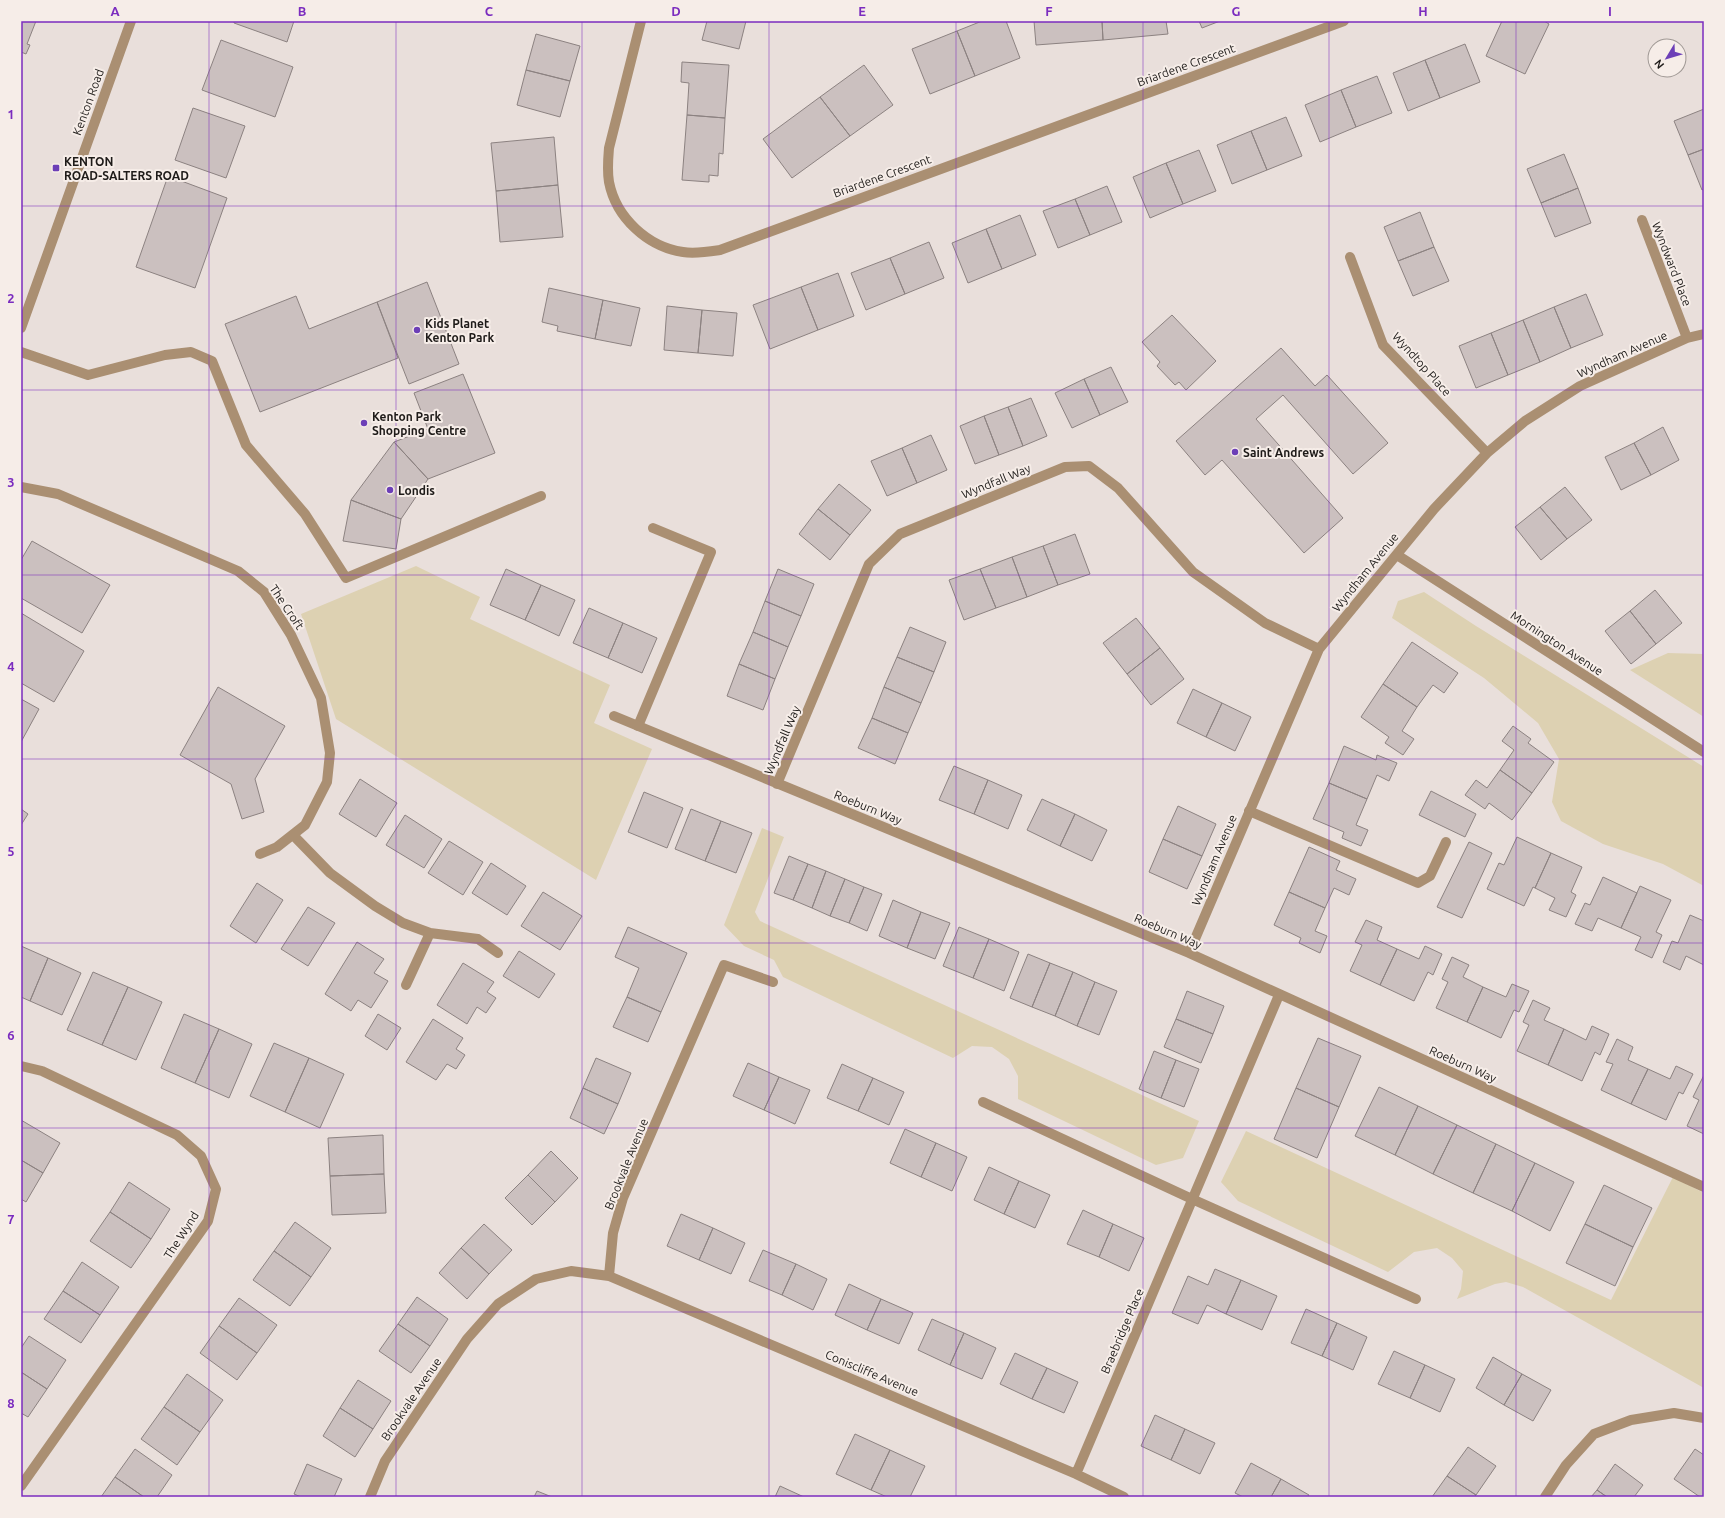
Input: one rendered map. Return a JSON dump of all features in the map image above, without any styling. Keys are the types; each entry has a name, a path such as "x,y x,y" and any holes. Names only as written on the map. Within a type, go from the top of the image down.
{"street":[{"name":"Kenton Road","path":"21,328 131,21"},
{"name":"Briardene Crescent","path":"641,21 609,148 609,183 614,199 623,214 634,228 648,239 671,249 683,252 702,253 720,250 1344,21"},
{"name":"Wyndward Place","path":"1642,220 1687,338"},
{"name":"Wyndtop Place","path":"1350,258 1383,344 1487,453"},
{"name":"Wyndham Avenue","path":"1189,953 1319,649 1434,509 1487,453 1525,421 1580,386 1687,338 1704,334"},
{"path":"21,352 88,375 165,355 191,352 212,361 246,445 305,514 346,578 541,496"},
{"name":"Wyndfall Way","path":"778,784 869,564 900,534 1065,467 1089,466 1118,488 1193,572 1265,623 1319,649"},
{"name":"The Croft","path":"21,488 58,494 238,572 264,592 291,635 321,698 330,753 327,782 305,824 277,847 260,854"},
{"path":"638,726 711,552 653,528"},
{"name":"Mornington Avenue","path":"1397,555 1704,752"},
{"name":"Roeburn Way","path":"614,716 1189,953 1704,1187"},
{"path":"1249,811 1418,883 1430,876 1446,842"},
{"path":"293,834 330,873 375,906 403,923 430,933 478,939 498,953"},
{"path":"406,985 430,933"},
{"name":"Brookvale Avenue","path":"370,1497 389,1455 467,1339 498,1304 536,1279 572,1271 609,1276 613,1233 623,1198 724,965 772,982"},
{"name":"Braebridge Place","path":"1076,1474 1279,995"},
{"name":"The Wynd","path":"21,1066 42,1071 177,1134 201,1156 216,1189 208,1221 21,1486"},
{"path":"983,1102 1192,1199 1416,1299"},
{"name":"Coniscliffe Avenue","path":"609,1276 1076,1474 1124,1497"},
{"path":"1545,1497 1566,1465 1594,1434 1631,1420 1674,1414 1704,1418"}],"shaded area":[{"path":"416,566 480,597 470,619 610,685 594,723 652,749 596,880 336,719 301,614"},
{"path":"1424,592 1476,626 1704,767 1704,886 1663,864 1603,844 1561,821 1552,802 1559,759 1538,723 1484,678 1392,618 1398,601"},
{"path":"1668,653 1704,654 1704,717 1630,670"},
{"path":"762,828 784,837 755,912 760,921 1199,1121 1183,1158 1156,1165 1018,1099 1018,1076 1009,1059 992,1047 972,1046 953,1058 783,977 774,960 744,946 724,925"},
{"path":"1246,1131 1611,1300 1673,1177 1704,1193 1704,1388 1523,1287 1506,1282 1495,1284 1457,1299 1461,1289 1463,1271 1452,1258 1437,1248 1414,1252 1388,1272 1238,1201 1221,1182"}],"building":[{"path":"21,21 36,21 27,44 30,45 26,54 21,52"},
{"path":"234,21 294,21 287,42 234,23"},
{"path":"707,21 746,21 739,49 702,40"},
{"path":"982,21 1006,21 1020,58 975,76 957,31"},
{"path":"1034,21 1102,21 1103,40 1036,45"},
{"path":"1102,21 1166,21 1168,34 1103,40"},
{"path":"1199,21 1220,21 1202,28"},
{"path":"1502,21 1544,21 1549,24 1525,74 1486,56"},
{"path":"957,31 975,76 930,94 912,49"},
{"path":"536,34 580,46 570,81 526,70"},
{"path":"221,40 293,67 275,117 202,90"},
{"path":"1465,44 1480,82 1440,98 1425,60"},
{"path":"1425,60 1440,98 1408,111 1393,73"},
{"path":"682,62 729,65 725,118 687,115 689,83 681,82"},
{"path":"864,65 893,105 850,136 820,97"},
{"path":"526,70 570,81 560,117 517,105"},
{"path":"1377,76 1392,113 1356,127 1341,90"},
{"path":"1341,90 1356,127 1320,142 1305,105"},
{"path":"820,97 850,136 792,178 763,139"},
{"path":"193,108 245,126 226,178 175,160"},
{"path":"1704,109 1704,149 1688,155 1674,121"},
{"path":"687,115 725,118 723,154 719,153 718,176 709,175 709,182 682,180"},
{"path":"1286,117 1302,156 1267,170 1251,131"},
{"path":"1251,131 1267,170 1232,184 1217,145"},
{"path":"554,137 558,185 496,191 491,143"},
{"path":"1704,149 1704,189 1702,190 1688,155"},
{"path":"1199,150 1216,191 1183,204 1166,163"},
{"path":"1564,154 1578,188 1541,203 1527,169"},
{"path":"1166,163 1183,204 1150,218 1133,177"},
{"path":"168,176 227,198 195,288 136,267"},
{"path":"558,185 563,237 500,242 496,191"},
{"path":"1107,186 1122,222 1090,235 1075,199"},
{"path":"1578,188 1591,223 1555,237 1541,203"},
{"path":"1075,199 1090,235 1058,248 1043,211"},
{"path":"1420,212 1434,247 1398,261 1384,227"},
{"path":"1020,215 1036,255 1002,269 986,229"},
{"path":"986,229 1002,269 968,283 952,243"},
{"path":"929,242 944,278 905,294 890,258"},
{"path":"1434,247 1449,281 1413,296 1398,261"},
{"path":"890,258 905,294 866,310 851,273"},
{"path":"838,273 854,316 818,330 801,287"},
{"name":"Kids Planet Kenton Park","path":"427,282 459,364 409,384 377,302"},
{"path":"801,287 818,330 770,349 753,305"},
{"path":"549,288 603,300 595,339 557,331 558,326 542,322"},
{"path":"1586,294 1603,335 1571,348 1554,307"},
{"path":"296,296 309,329 377,302 398,358 260,412 225,324"},
{"path":"603,300 640,308 631,346 595,339"},
{"path":"667,306 702,310 698,353 664,350"},
{"path":"1554,307 1571,348 1540,362 1523,320"},
{"path":"702,310 737,313 733,356 698,353"},
{"path":"1172,315 1216,361 1186,390 1179,382 1175,385 1157,366 1160,362 1142,342"},
{"path":"1523,320 1540,362 1508,375 1491,333"},
{"path":"1491,333 1508,375 1476,388 1459,346"},
{"name":"Saint Andrews","path":"1281,348 1315,386 1327,375 1388,443 1353,474 1283,395 1256,419 1343,518 1304,553 1222,460 1205,475 1176,441"},
{"path":"1111,367 1128,402 1100,415 1084,379"},
{"path":"463,374 495,453 428,479 394,442 428,429 414,393"},
{"path":"1084,379 1100,415 1072,428 1055,393"},
{"path":"1031,398 1047,436 1023,446 1008,407"},
{"path":"1008,407 1023,446 999,455 984,416"},
{"path":"984,416 999,455 975,464 960,426"},
{"path":"1663,427 1679,460 1651,475 1634,443"},
{"path":"931,435 947,470 917,483 902,448"},
{"name":"Londis","path":"394,442 428,479 401,519 351,500"},
{"path":"1634,443 1651,475 1621,490 1605,457"},
{"path":"902,448 917,483 887,496 871,461"},
{"path":"839,484 871,510 850,535 818,509"},
{"path":"1565,487 1592,520 1567,539 1540,507"},
{"path":"351,500 401,519 396,549 343,541"},
{"path":"1540,507 1567,539 1541,560 1515,527"},
{"path":"818,509 850,535 830,560 799,534"},
{"path":"1075,534 1090,574 1058,585 1043,546"},
{"path":"32,541 110,585 82,633 21,598 21,560"},
{"path":"1043,546 1058,585 1027,597 1012,557"},
{"path":"1012,557 1027,597 996,608 980,569"},
{"path":"506,569 541,585 525,620 490,605"},
{"path":"778,569 814,584 801,616 765,601"},
{"path":"980,569 996,608 964,620 949,580"},
{"path":"541,585 575,600 559,636 525,620"},
{"path":"1655,590 1682,623 1656,644 1630,611"},
{"path":"765,601 801,616 788,647 753,632"},
{"path":"589,608 623,623 608,658 573,643"},
{"path":"1630,611 1656,644 1631,664 1605,631"},
{"path":"21,613 84,651 54,702 21,683"},
{"path":"1136,618 1160,648 1127,674 1103,643"},
{"path":"623,623 657,638 642,673 608,658"},
{"path":"910,627 946,642 934,672 897,657"},
{"path":"753,632 788,647 775,679 739,664"},
{"path":"1412,642 1458,673 1444,693 1433,685 1417,707 1383,684"},
{"path":"1160,648 1184,679 1151,705 1127,674"},
{"path":"897,657 934,672 921,703 884,687"},
{"path":"739,664 775,679 763,710 727,696"},
{"path":"1383,684 1417,707 1402,731 1414,739 1403,755 1385,743 1389,737 1361,717"},
{"path":"218,687 285,726 255,779 264,812 242,819 231,784 180,755"},
{"path":"884,687 921,703 908,733 872,718"},
{"path":"1193,689 1222,703 1206,737 1177,723"},
{"path":"21,699 39,709 21,742"},
{"path":"1222,703 1251,717 1235,751 1206,737"},
{"path":"872,718 908,733 895,764 858,748"},
{"path":"1513,726 1531,739 1528,743 1554,762 1532,793 1500,770 1514,750 1502,741"},
{"path":"1344,746 1376,760 1377,755 1397,763 1389,781 1377,775 1367,799 1329,783"},
{"path":"954,766 988,780 974,814 939,800"},
{"path":"1500,770 1532,793 1512,820 1489,803 1485,809 1465,795 1476,780 1487,788"},
{"path":"360,779 397,803 376,837 339,814"},
{"path":"988,780 1022,795 1008,829 974,814"},
{"path":"1329,783 1367,799 1356,825 1368,830 1361,846 1342,838 1344,832 1313,819"},
{"path":"1431,791 1476,814 1465,837 1419,815"},
{"path":"644,792 683,808 667,848 628,832"},
{"path":"1042,799 1075,814 1060,846 1027,830"},
{"path":"1178,806 1216,824 1202,856 1163,839"},
{"path":"21,809 28,814 21,825"},
{"path":"691,809 721,821 705,861 675,849"},
{"path":"1075,814 1107,830 1092,861 1060,846"},
{"path":"405,815 442,839 424,868 386,845"},
{"path":"721,821 752,833 736,873 705,861"},
{"path":"1517,837 1551,853 1535,888 1533,887 1524,906 1487,889 1499,863 1504,865"},
{"path":"1163,839 1202,856 1187,889 1149,872"},
{"path":"449,841 483,862 463,895 428,873"},
{"path":"1469,842 1492,853 1462,918 1437,907"},
{"path":"1309,847 1340,861 1336,870 1356,879 1349,895 1334,888 1325,908 1289,892"},
{"path":"1551,853 1582,867 1571,892 1576,895 1566,917 1549,910 1555,898 1535,888"},
{"path":"789,856 808,864 793,900 774,893"},
{"path":"491,863 526,886 507,915 472,893"},
{"path":"808,864 826,871 812,908 793,900"},
{"path":"826,871 845,879 830,916 812,908"},
{"path":"1603,877 1637,893 1621,928 1598,918 1592,931 1575,924 1585,903 1590,905"},
{"path":"845,879 864,887 849,923 830,916"},
{"path":"257,883 283,900 256,943 230,926"},
{"path":"1640,886 1671,900 1656,932 1662,935 1652,958 1635,950 1641,937 1621,928"},
{"path":"864,887 882,894 867,931 849,923"},
{"path":"543,892 582,916 560,950 521,926"},
{"path":"1289,892 1325,908 1315,931 1327,936 1320,953 1299,943 1301,938 1274,925"},
{"path":"893,900 921,912 907,948 879,936"},
{"path":"308,907 335,923 308,966 281,949"},
{"path":"921,912 950,923 935,959 907,948"},
{"path":"1690,915 1704,921 1704,965 1686,956 1680,970 1663,962 1672,941 1678,943"},
{"path":"1366,920 1382,927 1377,940 1397,949 1380,985 1350,971 1362,945 1355,942"},
{"path":"628,927 687,953 661,1012 627,997 639,968 615,957"},
{"path":"959,927 989,939 973,978 943,966"},
{"path":"989,939 1019,952 1004,991 973,978"},
{"path":"357,942 384,959 374,973 388,981 371,1008 358,1000 351,1011 325,994"},
{"path":"21,946 48,958 30,1001 21,997"},
{"path":"1425,946 1442,954 1433,975 1428,972 1414,1001 1380,985 1397,949 1419,959"},
{"path":"519,951 555,974 539,998 503,976"},
{"path":"1028,954 1050,963 1032,1007 1010,998"},
{"path":"1452,957 1469,965 1463,977 1483,987 1467,1022 1436,1008 1448,982 1442,979"},
{"path":"48,958 81,973 62,1015 30,1001"},
{"path":"463,963 494,982 487,992 496,998 486,1013 477,1007 467,1024 437,1005"},
{"path":"1050,963 1073,972 1055,1016 1032,1007"},
{"path":"93,972 128,987 102,1045 67,1030"},
{"path":"1073,972 1095,982 1077,1026 1055,1016"},
{"path":"1095,982 1117,991 1099,1035 1077,1026"},
{"path":"1512,984 1529,991 1519,1012 1514,1010 1501,1038 1467,1022 1483,987 1506,997"},
{"path":"128,987 162,1002 136,1060 102,1045"},
{"path":"1187,991 1224,1006 1213,1034 1176,1019"},
{"path":"627,997 661,1012 648,1042 613,1027"},
{"path":"1533,1000 1550,1008 1544,1020 1564,1029 1548,1065 1517,1051 1529,1025 1523,1022"},
{"path":"184,1014 219,1029 195,1083 161,1068"},
{"path":"378,1014 401,1028 387,1050 365,1036"},
{"path":"433,1019 463,1038 456,1049 465,1055 456,1069 447,1064 436,1080 406,1062"},
{"path":"1176,1019 1213,1034 1201,1063 1164,1047"},
{"path":"1592,1026 1609,1034 1600,1055 1595,1052 1582,1081 1548,1065 1564,1029 1586,1040"},
{"path":"219,1029 252,1044 229,1098 195,1083"},
{"path":"1318,1038 1361,1056 1339,1107 1296,1088"},
{"path":"1617,1039 1633,1047 1628,1060 1648,1069 1631,1104 1601,1090 1613,1064 1606,1062"},
{"path":"274,1043 309,1058 285,1112 250,1096"},
{"path":"1154,1051 1176,1060 1161,1098 1139,1089"},
{"path":"309,1058 344,1074 320,1128 285,1112"},
{"path":"596,1058 631,1073 618,1104 583,1088"},
{"path":"1176,1060 1199,1069 1184,1107 1161,1098"},
{"path":"748,1063 779,1077 764,1110 733,1096"},
{"path":"842,1064 873,1078 858,1111 827,1098"},
{"path":"1676,1066 1693,1074 1683,1094 1679,1092 1666,1120 1631,1104 1648,1069 1670,1079"},
{"path":"1704,1075 1704,1134 1687,1126 1699,1100 1693,1097"},
{"path":"779,1077 810,1090 795,1124 764,1110"},
{"path":"873,1078 904,1092 889,1125 858,1111"},
{"path":"1379,1087 1418,1106 1395,1155 1355,1136"},
{"path":"583,1088 618,1104 604,1134 570,1118"},
{"path":"1296,1088 1339,1107 1317,1158 1274,1139"},
{"path":"1418,1106 1457,1125 1433,1174 1395,1155"},
{"path":"21,1120 60,1143 43,1173 21,1160"},
{"path":"1457,1125 1496,1144 1473,1193 1433,1174"},
{"path":"905,1129 936,1143 921,1177 890,1163"},
{"path":"383,1135 384,1174 330,1176 328,1138"},
{"path":"936,1143 967,1157 952,1191 921,1177"},
{"path":"1496,1144 1535,1163 1512,1211 1473,1193"},
{"path":"551,1151 578,1178 555,1202 528,1175"},
{"path":"21,1160 43,1173 26,1202 21,1199"},
{"path":"1535,1163 1574,1182 1550,1231 1512,1211"},
{"path":"989,1167 1019,1181 1004,1214 974,1200"},
{"path":"384,1174 386,1213 332,1215 330,1176"},
{"path":"528,1175 555,1202 532,1225 505,1198"},
{"path":"1019,1181 1050,1195 1035,1228 1004,1214"},
{"path":"129,1182 170,1209 151,1239 110,1212"},
{"path":"1604,1185 1652,1208 1633,1247 1585,1224"},
{"path":"1083,1210 1113,1224 1099,1257 1067,1244"},
{"path":"110,1212 151,1239 131,1268 90,1241"},
{"path":"681,1214 713,1228 699,1260 667,1246"},
{"path":"295,1222 331,1248 311,1277 274,1251"},
{"path":"484,1224 512,1250 489,1274 461,1248"},
{"path":"1113,1224 1144,1238 1129,1271 1099,1257"},
{"path":"1585,1224 1633,1247 1615,1286 1566,1263"},
{"path":"713,1228 745,1243 731,1274 699,1260"},
{"path":"461,1248 489,1274 467,1299 439,1273"},
{"path":"763,1250 796,1264 782,1295 749,1281"},
{"path":"274,1251 311,1277 290,1306 253,1280"},
{"path":"82,1262 119,1287 100,1315 63,1291"},
{"path":"796,1264 827,1279 813,1310 782,1295"},
{"path":"1215,1269 1241,1280 1226,1314 1207,1305 1198,1324 1172,1313 1188,1276 1208,1285"},
{"path":"1241,1280 1277,1296 1262,1330 1226,1314"},
{"path":"849,1284 881,1299 867,1330 835,1315"},
{"path":"63,1291 100,1315 81,1343 44,1319"},
{"path":"417,1297 448,1319 430,1346 398,1324"},
{"path":"239,1298 277,1325 257,1353 219,1326"},
{"path":"881,1299 913,1313 899,1344 867,1330"},
{"path":"1306,1309 1337,1323 1322,1356 1291,1343"},
{"path":"932,1319 964,1333 950,1365 918,1350"},
{"path":"1337,1323 1367,1337 1353,1370 1322,1356"},
{"path":"398,1324 430,1346 411,1373 379,1351"},
{"path":"219,1326 257,1353 237,1380 200,1353"},
{"path":"964,1333 996,1348 982,1379 950,1365"},
{"path":"29,1336 66,1360 47,1389 21,1372 21,1348"},
{"path":"1394,1351 1425,1365 1410,1398 1378,1384"},
{"path":"1015,1353 1047,1368 1032,1399 1000,1384"},
{"path":"1493,1357 1522,1374 1504,1405 1476,1388"},
{"path":"1425,1365 1455,1379 1440,1412 1410,1398"},
{"path":"1047,1368 1078,1382 1064,1413 1032,1399"},
{"path":"21,1372 47,1389 28,1417 21,1413"},
{"path":"187,1374 223,1400 200,1432 164,1407"},
{"path":"1522,1374 1551,1390 1533,1421 1504,1405"},
{"path":"358,1380 391,1401 373,1429 340,1408"},
{"path":"164,1407 200,1432 177,1465 141,1439"},
{"path":"340,1408 373,1429 355,1457 323,1436"},
{"path":"1155,1415 1185,1429 1171,1460 1141,1446"},
{"path":"1185,1429 1215,1443 1200,1474 1171,1460"},
{"path":"855,1434 890,1450 871,1490 836,1474"},
{"path":"1468,1447 1496,1466 1476,1495 1447,1476"},
{"path":"135,1449 172,1475 157,1497 144,1497 115,1477"},
{"path":"1695,1449 1704,1455 1704,1497 1700,1497 1674,1479"},
{"path":"890,1450 925,1466 910,1497 887,1497 871,1490"},
{"path":"1251,1463 1281,1479 1271,1497 1243,1497 1235,1493"},
{"path":"307,1464 342,1479 334,1497 301,1497 294,1494"},
{"path":"1615,1464 1643,1485 1634,1497 1607,1497 1597,1490"},
{"path":"1447,1476 1476,1495 1474,1497 1432,1497"},
{"path":"115,1477 144,1497 101,1497"},
{"path":"1281,1479 1309,1495 1308,1497 1271,1497"},
{"path":"780,1486 804,1497 775,1497"},
{"path":"1597,1490 1607,1497 1591,1497"},
{"path":"537,1491 552,1497 534,1497"}],"place":[{"name":"KENTON ROAD-SALTERS ROAD","path":"56,168"},
{"name":"Kids Planet Kenton Park","path":"417,330"},
{"name":"Kenton Park Shopping Centre","path":"364,423"},
{"name":"Saint Andrews","path":"1235,452"},
{"name":"Londis","path":"390,490"}]}
